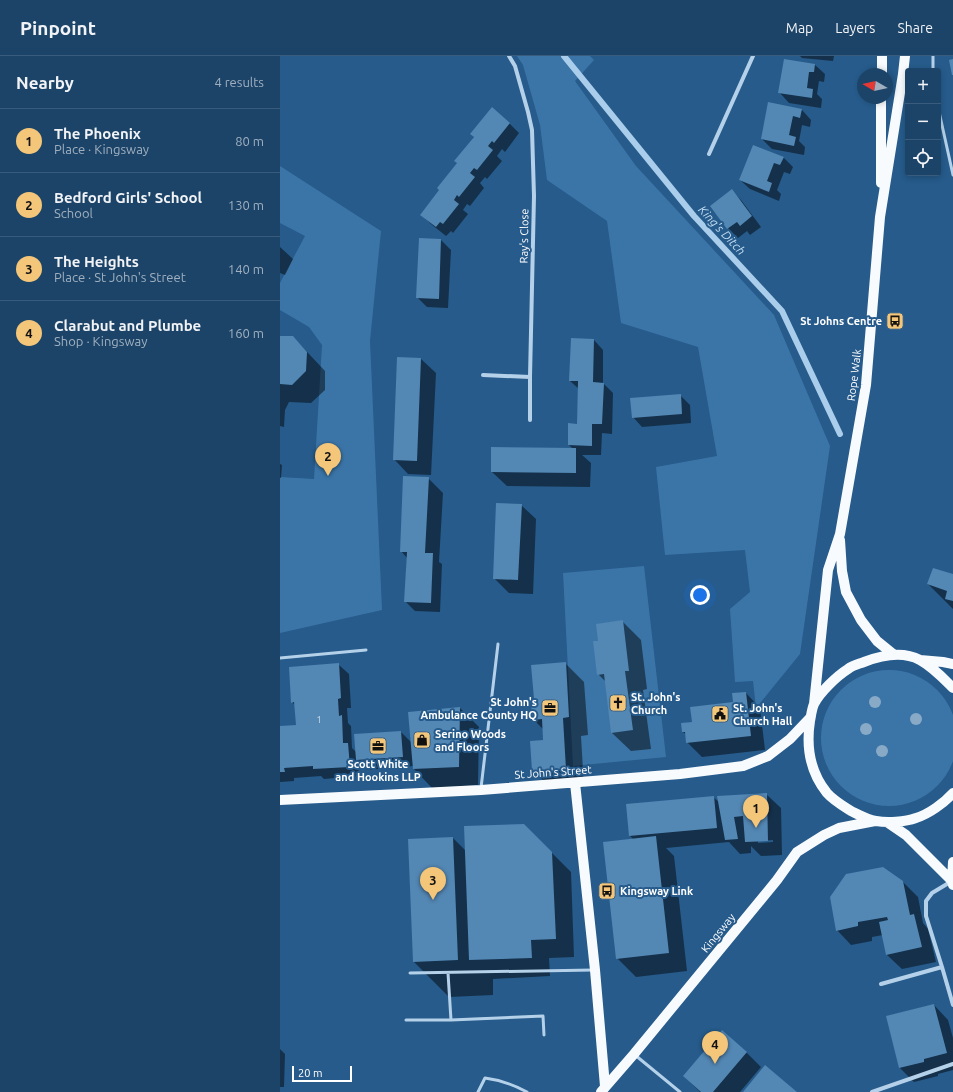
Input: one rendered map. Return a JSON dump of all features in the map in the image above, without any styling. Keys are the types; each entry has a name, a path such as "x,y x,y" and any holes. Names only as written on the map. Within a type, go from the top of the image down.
{"main road":[{"path":"882,56 882,68"},
{"name":"Rope Walk","path":"880,217 903,74 904,56"},
{"name":"Rope Walk","path":"814,704 828,570 840,534 866,385 880,217 881,104"},
{"name":"Rope Walk","path":"840,534 842,571 846,592 861,620 877,640 893,654"},
{"path":"953,664 920,660 893,654 871,659 849,668 831,683 814,704 810,718 808,735 808,748 817,778 828,794 856,814 875,821 887,822 916,818 939,806 953,793"},
{"path":"920,660 953,688"},
{"name":"St John's Street","path":"280,800 481,790 680,774 743,766 768,756 790,739 810,718"},
{"path":"575,783 595,970 603,1089"},
{"name":"Kingsway","path":"603,1089 634,1054 777,880 797,852 824,835 840,828 875,821"},
{"path":"887,822 906,835 952,884"},
{"path":"952,884 953,862"}],"street":[{"name":"Ray's Close","path":"509,56 515,66 532,130 534,196 530,420"},
{"path":"709,154 753,56"},
{"path":"483,375 530,377"},
{"path":"952,884 932,892 926,901 926,916 953,1005"},
{"path":"882,984 942,967"},
{"path":"872,1092 953,1064"}],"lane":[{"path":"933,56 933,68"},
{"path":"941,121 953,175"},
{"path":"481,790 498,644"},
{"path":"280,658 366,650"},
{"path":"410,974 595,970"},
{"path":"448,973 451,1020"},
{"path":"406,1020 451,1020 543,1016 544,1035"},
{"path":"634,1054 680,1092"},
{"path":"478,1092 485,1078 515,1085 527,1092"}],"shaded area":[{"path":"517,56 590,56 594,60 575,81 636,166 774,315 830,446 800,654 756,708 753,681 735,682 730,609 750,592 745,550 665,555 656,467 717,456 698,347 621,323 607,221 547,180 540,125 523,65"},
{"path":"280,166 381,231 370,341 382,610 280,633 280,477 314,479 322,345 309,327 280,310 280,283 305,236 280,223"},
{"path":"644,566 666,757 573,766 563,573"},
{"path":"882,670 896,670 915,675 927,681 942,695 952,712 956,725 956,751 952,764 946,776 932,791 927,795 909,803 896,806 882,806 863,801 851,795 836,781 832,776 824,758 821,745 821,731 826,712 832,700 846,685 851,681 869,673"}],"building":[{"path":"784,59 815,64 814,72 809,72 807,88 813,89 812,98 778,93"},
{"path":"953,59 953,75 952,75 949,60"},
{"path":"768,102 802,109 800,118 793,116 789,135 796,137 794,146 761,139"},
{"path":"492,107 510,123 494,143 492,141 488,146 493,150 477,170 474,168 470,173 475,177 459,197 457,195 454,200 459,204 443,224 440,222 436,227 420,215 439,190 437,188 457,163 454,161 474,137 470,134"},
{"path":"753,145 784,157 780,165 774,163 767,181 772,183 769,192 739,180"},
{"path":"732,189 752,216 740,226 737,222 727,229 710,206"},
{"path":"419,238 441,239 439,299 416,298"},
{"path":"280,336 293,336 307,352 306,371 292,385 280,384"},
{"path":"571,338 594,339 593,382 604,383 602,424 592,424 592,446 568,445 568,423 577,424 578,381 569,381"},
{"path":"397,357 421,358 417,461 393,460"},
{"path":"681,394 682,414 632,418 630,398"},
{"path":"491,447 576,448 576,473 491,472"},
{"path":"403,476 429,477 425,553 433,553 431,603 404,602 407,552 400,552"},
{"path":"496,503 522,504 518,580 493,579"},
{"path":"933,568 953,574 953,601 945,599 947,591 927,584"},
{"name":"St. John's Church","path":"623,620 629,671 625,671 633,730 611,733 604,674 597,675 593,641 598,641 596,624"},
{"name":"St John's Ambulance County HQ","path":"566,662 569,717 563,718 566,769 532,771 530,741 543,740 542,719 532,720 531,700 534,699 531,665"},
{"path":"339,663 341,698 338,699 339,716 342,715 343,743 348,743 350,767 313,769 313,766 284,768 285,772 280,772 280,726 296,725 294,702 291,703 289,667"},
{"name":"St. John's Church Hall","path":"746,692 751,736 686,743 685,732 682,732 681,723 692,722 690,707 733,702 732,693"},
{"path":"460,707 459,767 413,769 408,712"},
{"name":"Scott White and Hookins LLP","path":"401,731 403,757 356,760 354,734"},
{"path":"767,793 768,841 745,842 743,816 734,817 738,839 725,840 717,796"},
{"path":"714,796 717,828 629,836 626,804"},
{"path":"524,824 552,852 556,939 531,940 532,958 469,960 464,826"},
{"path":"656,836 669,953 616,959 603,842"},
{"path":"453,837 458,960 413,962 408,839"},
{"path":"883,867 903,881 910,915 914,914 922,947 886,955 879,922 888,920 887,917 858,922 858,926 836,931 830,897 846,874"},
{"path":"934,1004 947,1053 924,1059 924,1062 899,1068 886,1016"},
{"path":"722,1030 747,1052 713,1092 701,1092 683,1076"},
{"path":"765,1065 797,1092 743,1092"}],"waterway":[{"name":"King's Ditch","path":"564,56 694,216 782,311 840,434"}],"place":[{"name":"St Johns Centre","path":"895,321"},
{"name":"Bedford Girls' School","path":"328,476"},
{"name":"St. John's Church","path":"618,703"},
{"name":"St John's Ambulance County HQ","path":"550,708"},
{"name":"St. John's Church Hall","path":"720,714"},
{"name":"Serino Woods and Floors","path":"422,740"},
{"name":"Scott White and Hookins LLP","path":"378,746"},
{"name":"The Phoenix","path":"756,828"},
{"name":"Kingsway Link","path":"607,891"},
{"name":"The Heights","path":"433,900"},
{"name":"Clarabut and Plumbe","path":"715,1064"}]}
